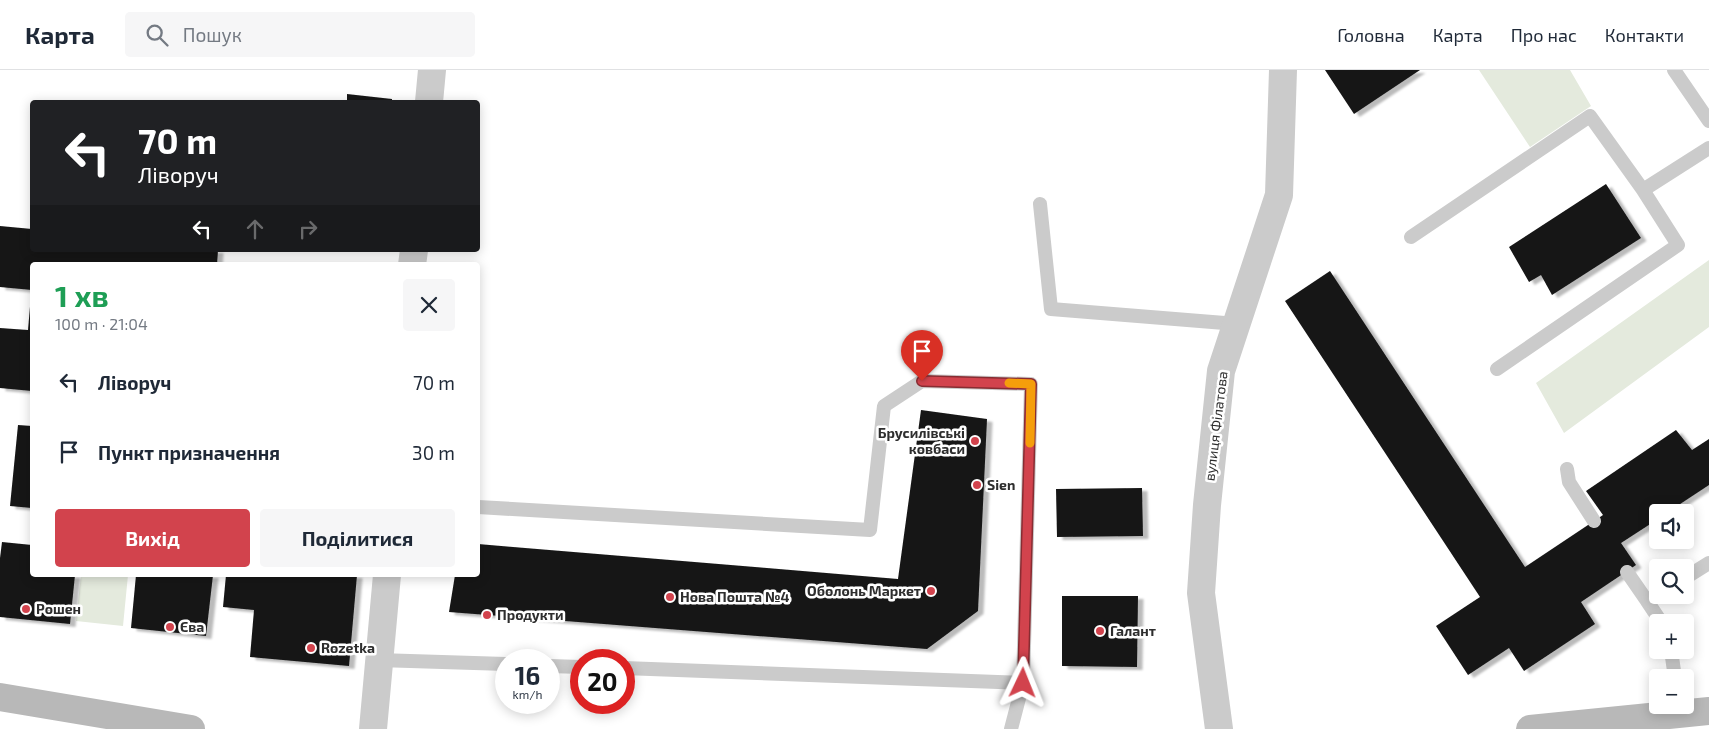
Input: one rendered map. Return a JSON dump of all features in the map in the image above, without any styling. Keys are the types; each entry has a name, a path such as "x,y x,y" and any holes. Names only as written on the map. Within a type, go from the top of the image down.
{"main road":[{"path":"0,697 191,729"},
{"path":"1694,710 1709,711"},
{"path":"1530,729 1649,713"}],"street":[{"path":"429,100 432,70"},
{"name":"вулиця Філатова","path":"1219,729 1201,593 1207,504 1221,371 1278,195 1283,70"},
{"path":"372,729 387,577"}],"lane":[{"path":"1674,70 1709,121"},
{"path":"1411,237 1590,116 1643,190 1678,245 1497,369"},
{"path":"1643,190 1709,148"},
{"path":"1040,204 1051,309 1237,324"},
{"path":"480,507 870,530 884,406 922,381 1031,384 1023,683 1011,729"},
{"path":"1567,469 1569,482 1594,521"},
{"path":"1694,572 1709,563"},
{"path":"1627,572 1649,595"},
{"path":"378,660 495,664"},
{"path":"635,668 1023,683"}],"shaded area":[{"path":"1479,70 1570,70 1591,106 1530,147"},
{"path":"1709,260 1709,327 1564,433 1536,383"},
{"path":"81,577 128,577 123,626 76,621"}],"building":[{"path":"1325,70 1420,70 1354,114"},
{"path":"347,94 392,99 392,100 347,100"},
{"path":"1606,184 1641,238 1552,295 1541,275 1529,282 1509,247"},
{"path":"0,226 30,229 30,252 218,252 217,262 30,262 30,290 0,287"},
{"path":"1330,271 1525,567 1603,515 1586,491 1676,430 1692,450 1709,439 1709,485 1680,504 1649,504 1649,525 1621,543 1636,565 1581,602 1595,624 1524,671 1509,648 1468,675 1436,626 1480,597 1285,301"},
{"path":"30,307 30,391 0,388 0,328 28,330"},
{"path":"921,410 987,419 978,611 927,649 449,612 455,577 480,577 480,544 898,579"},
{"path":"18,425 30,426 30,508 10,506"},
{"path":"1142,488 1143,536 1057,537 1056,489"},
{"path":"2,542 30,545 30,577 75,577 70,624 0,617 0,558"},
{"path":"136,577 213,577 206,636 131,628"},
{"path":"226,577 357,577 349,666 250,657 254,610 223,607"},
{"name":"Галант","path":"1062,596 1138,596 1137,667 1062,666"}],"slow traffic":[{"path":"1009,383 1031,384 1030,443"}],"place":[{"name":"Брусилівські ковбаси","path":"975,441"},
{"name":"Sien","path":"977,485"},
{"name":"Оболонь Маркет","path":"931,591"},
{"name":"Нова Пошта №4","path":"670,597"},
{"name":"Рошен","path":"26,609"},
{"name":"Продукти","path":"487,615"},
{"name":"Єва","path":"170,627"},
{"name":"Галант","path":"1100,631"},
{"name":"Rozetka","path":"311,648"}],"route":[{"path":"922,381 1031,384 1023,683"}]}
